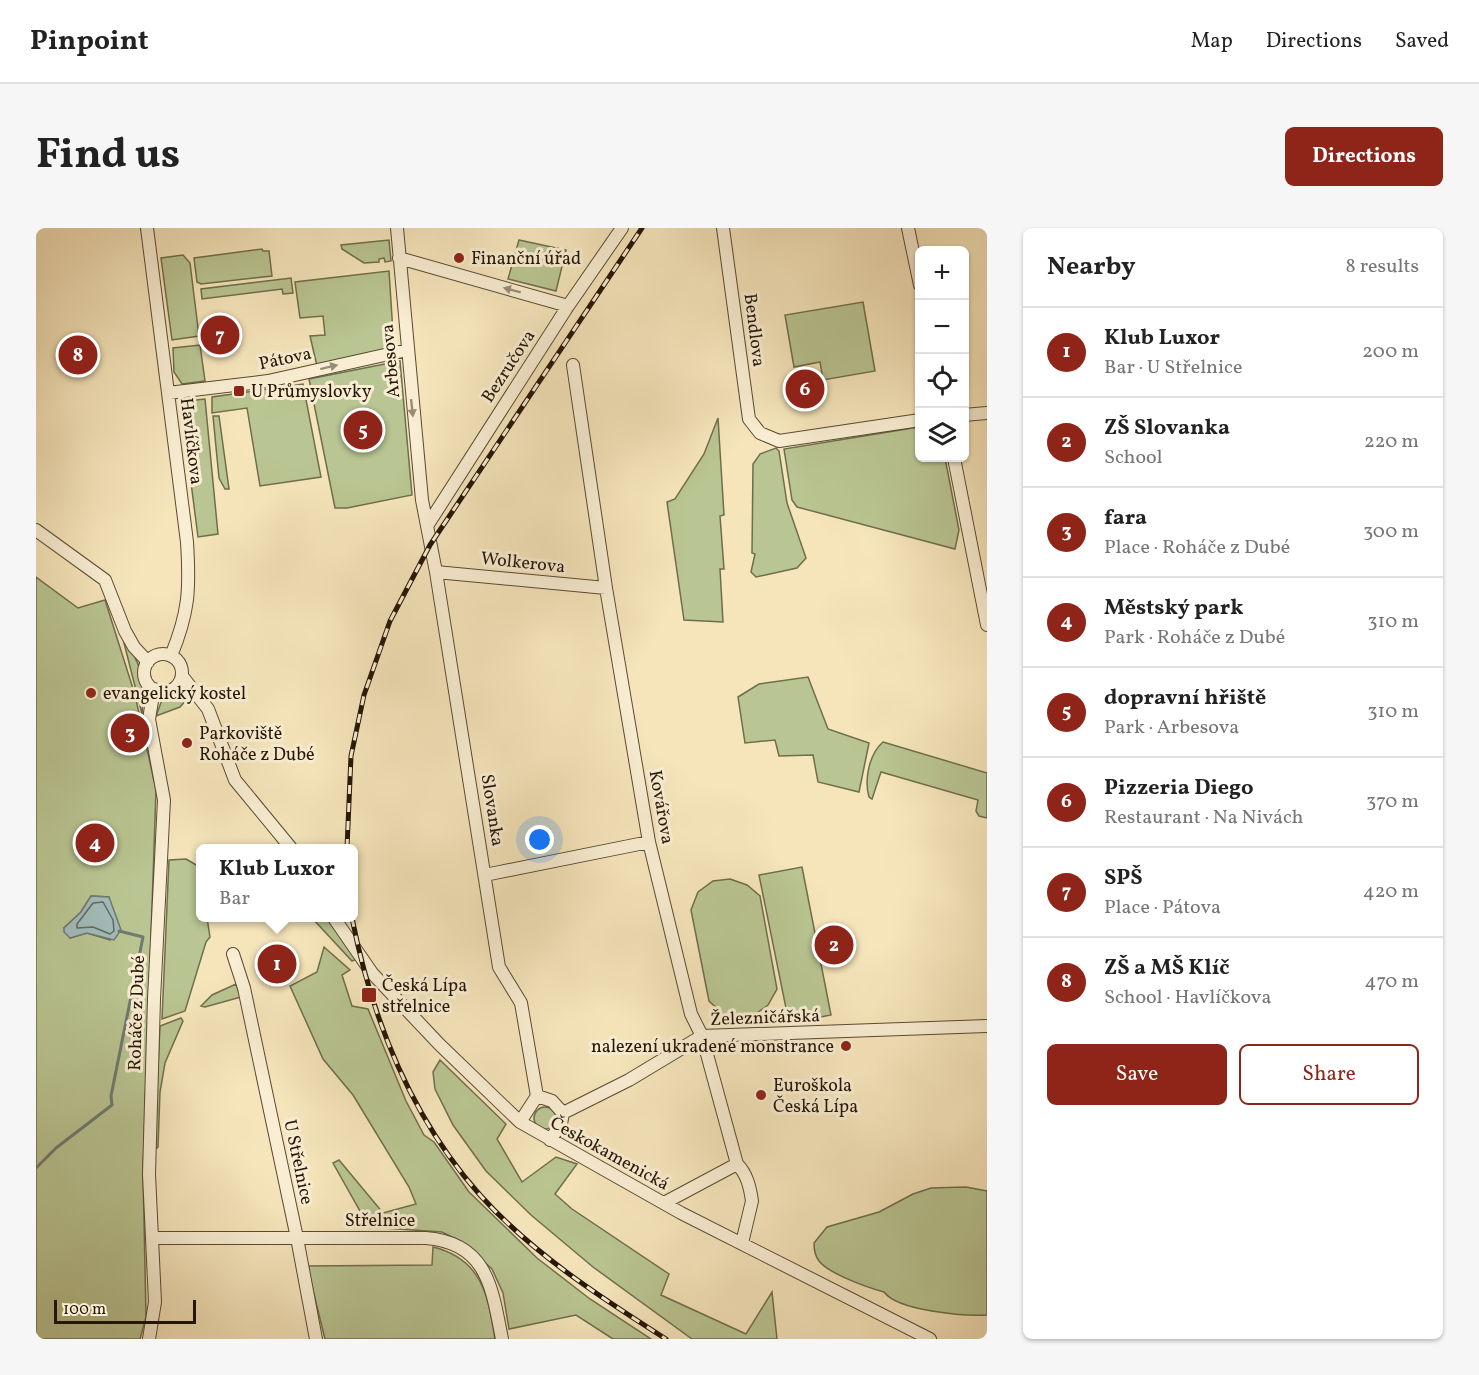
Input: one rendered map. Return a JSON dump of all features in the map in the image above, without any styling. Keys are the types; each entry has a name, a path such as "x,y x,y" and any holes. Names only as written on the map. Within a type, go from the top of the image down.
{"street":[{"name":"Havlíčkova","path":"147,228 187,542 190,592 184,624 171,656"},
{"name":"Arbesova","path":"397,228 422,500 427,526"},
{"name":"Bezručova","path":"427,526 568,306 622,228"},
{"name":"Bendlova","path":"723,228 749,419 760,433 779,441 915,421"},
{"path":"908,228 915,261"},
{"path":"399,258 568,306"},
{"name":"Pátova","path":"168,393 268,381 407,350"},
{"name":"Kovářova","path":"573,365 606,588 650,842 691,1014 702,1036 737,1164 746,1176 752,1201 742,1244"},
{"path":"969,415 987,413"},
{"path":"955,462 987,625"},
{"name":"Slovanka","path":"427,526 499,967 521,1003 537,1096"},
{"name":"Roháče z Dubé","path":"36,530 105,580 125,631 134,647 148,662 145,677 154,689 149,719 164,801 154,999 149,1174 155,1302 149,1339"},
{"name":"Wolkerova","path":"436,572 606,588"},
{"path":"148,662 158,655 171,656 180,665 182,676 208,709 235,780 287,844"},
{"path":"175,688 182,676"},
{"path":"154,689 164,692 175,688 196,692"},
{"path":"485,874 650,842"},
{"name":"Českokamenická","path":"337,922 372,973 439,1044 520,1122 664,1203 930,1339"},
{"name":"U Střelnice","path":"233,954 244,987 297,1238"},
{"name":"Železničářská","path":"563,1113 629,1080 702,1036 987,1026"},
{"path":"520,1122 537,1096 552,1101 563,1113 561,1124 550,1140"},
{"path":"664,1203 737,1164"},
{"path":"152,1239 297,1238 316,1339"},
{"name":"Střelnice","path":"297,1238 426,1238 441,1239 459,1247 483,1267 492,1291 502,1339"}],"green space":[{"path":"389,240 391,261 385,262 384,258 379,259 379,262 364,263 342,249 341,245"},
{"path":"519,240 566,250 556,291 508,279"},
{"path":"262,249 269,251 272,276 201,284 197,282 194,258"},
{"path":"183,255 190,263 199,336 172,340 161,258"},
{"path":"389,271 394,348 317,366 310,336 325,335 323,316 300,318 295,282"},
{"path":"291,278 293,293 283,294 282,289 202,299 201,289"},
{"path":"863,302 875,371 823,380 820,362 794,367 785,315"},
{"path":"200,345 205,381 182,384 174,372 173,348"},
{"path":"400,361 412,495 347,508 335,508 309,379"},
{"path":"303,384 321,477 260,486 247,408 212,413 212,397"},
{"path":"205,399 218,534 198,537 181,405 187,401"},
{"path":"213,416 219,416 229,489 225,489 219,478"},
{"path":"718,418 724,515 720,516 724,569 720,569 723,622 684,620 667,502 675,499 704,454"},
{"path":"915,428 915,462 946,462 959,530 955,549 797,507 792,500 784,449"},
{"path":"776,448 779,451 787,503 806,558 797,568 756,577 751,572 755,554 752,553 753,464 760,454"},
{"path":"36,577 78,608 105,600 135,695 156,790 143,1171 146,1317 140,1339 36,1339","holes":["91,896 109,897 110,940 87,933 70,938 64,928 81,912"]},
{"path":"122,635 134,654 141,672 142,714"},
{"path":"808,677 828,729 869,743 859,792 818,782 813,755 779,756 775,740 745,743 738,697 759,684"},
{"path":"177,692 189,697 180,707 156,716 163,697"},
{"path":"883,742 987,773 987,818 979,816 976,811 978,800 881,772 872,799 869,797 867,783 871,760"},
{"path":"186,859 196,865 196,922 208,922 210,937 206,942 185,1011 162,1019 169,860"},
{"path":"802,867 831,1015 789,1023 759,875"},
{"path":"730,879 747,885 760,896 777,989 768,1005 757,1013 741,1017 723,1014 709,1001 691,910 698,892 713,881"},
{"path":"316,922 331,922 357,959 352,961"},
{"path":"324,947 350,970 342,975 352,1006 368,1009 406,1101 424,1135 434,1142 469,1192 537,1258 590,1299 651,1339 613,1339 576,1315 509,1329 503,1293 492,1269 462,1242 442,1232 369,1227 333,1163 339,1160 383,1213 416,1204 409,1187 353,1095 323,1059 290,986 317,972"},
{"path":"236,984 241,997 205,1007 201,1006 212,995"},
{"path":"181,1018 183,1021 165,1063 160,1092 158,1147 154,1150 160,1026"},
{"path":"440,1060 506,1124 497,1139 522,1182 556,1157 577,1164 555,1194 572,1209 669,1274 661,1295 746,1334 772,1292 777,1339 692,1339 593,1267 531,1215 486,1171 453,1125 435,1089 433,1072"},
{"path":"541,1107 549,1107 556,1114 556,1122 549,1129 541,1129 534,1122 534,1114"},
{"path":"966,1187 987,1191 987,1315 932,1311 903,1304 884,1292 831,1271 817,1257 814,1243 827,1227 879,1212 913,1194 931,1188"},
{"path":"433,1247 462,1260 480,1281 489,1308 495,1339 325,1339 307,1266 432,1265"}],"water":[{"path":"91,896 109,897 121,930 114,940 87,933 70,938 64,932 64,928 81,912"}],"waterway":[{"path":"36,1168 56,1148 112,1105 111,1096 143,937 119,931"}],"railway":[{"path":"347,844 351,756 364,695 390,621 430,545 642,228"},
{"path":"353,922 371,993 397,1065 433,1133 455,1165 500,1216 544,1255 666,1339"}],"place":[{"name":"Finanční úřad","path":"459,258"},
{"name":"SPŠ","path":"220,335"},
{"name":"ZŠ a MŠ Klíč","path":"78,355"},
{"name":"Pizzeria Diego","path":"805,389"},
{"name":"U Průmyslovky","path":"239,391"},
{"name":"dopravní hřiště","path":"363,430"},
{"name":"evangelický kostel","path":"91,693"},
{"name":"fara","path":"130,733"},
{"name":"Parkoviště Roháče z Dubé","path":"187,743"},
{"name":"Městský park","path":"95,843"},
{"name":"ZŠ Slovanka","path":"834,945"},
{"name":"Klub Luxor","path":"277,964"},
{"name":"Česká Lípa střelnice","path":"369,995"},
{"name":"nalezení ukradené monstrance","path":"846,1046"},
{"name":"Euroškola Česká Lípa","path":"761,1095"}]}
